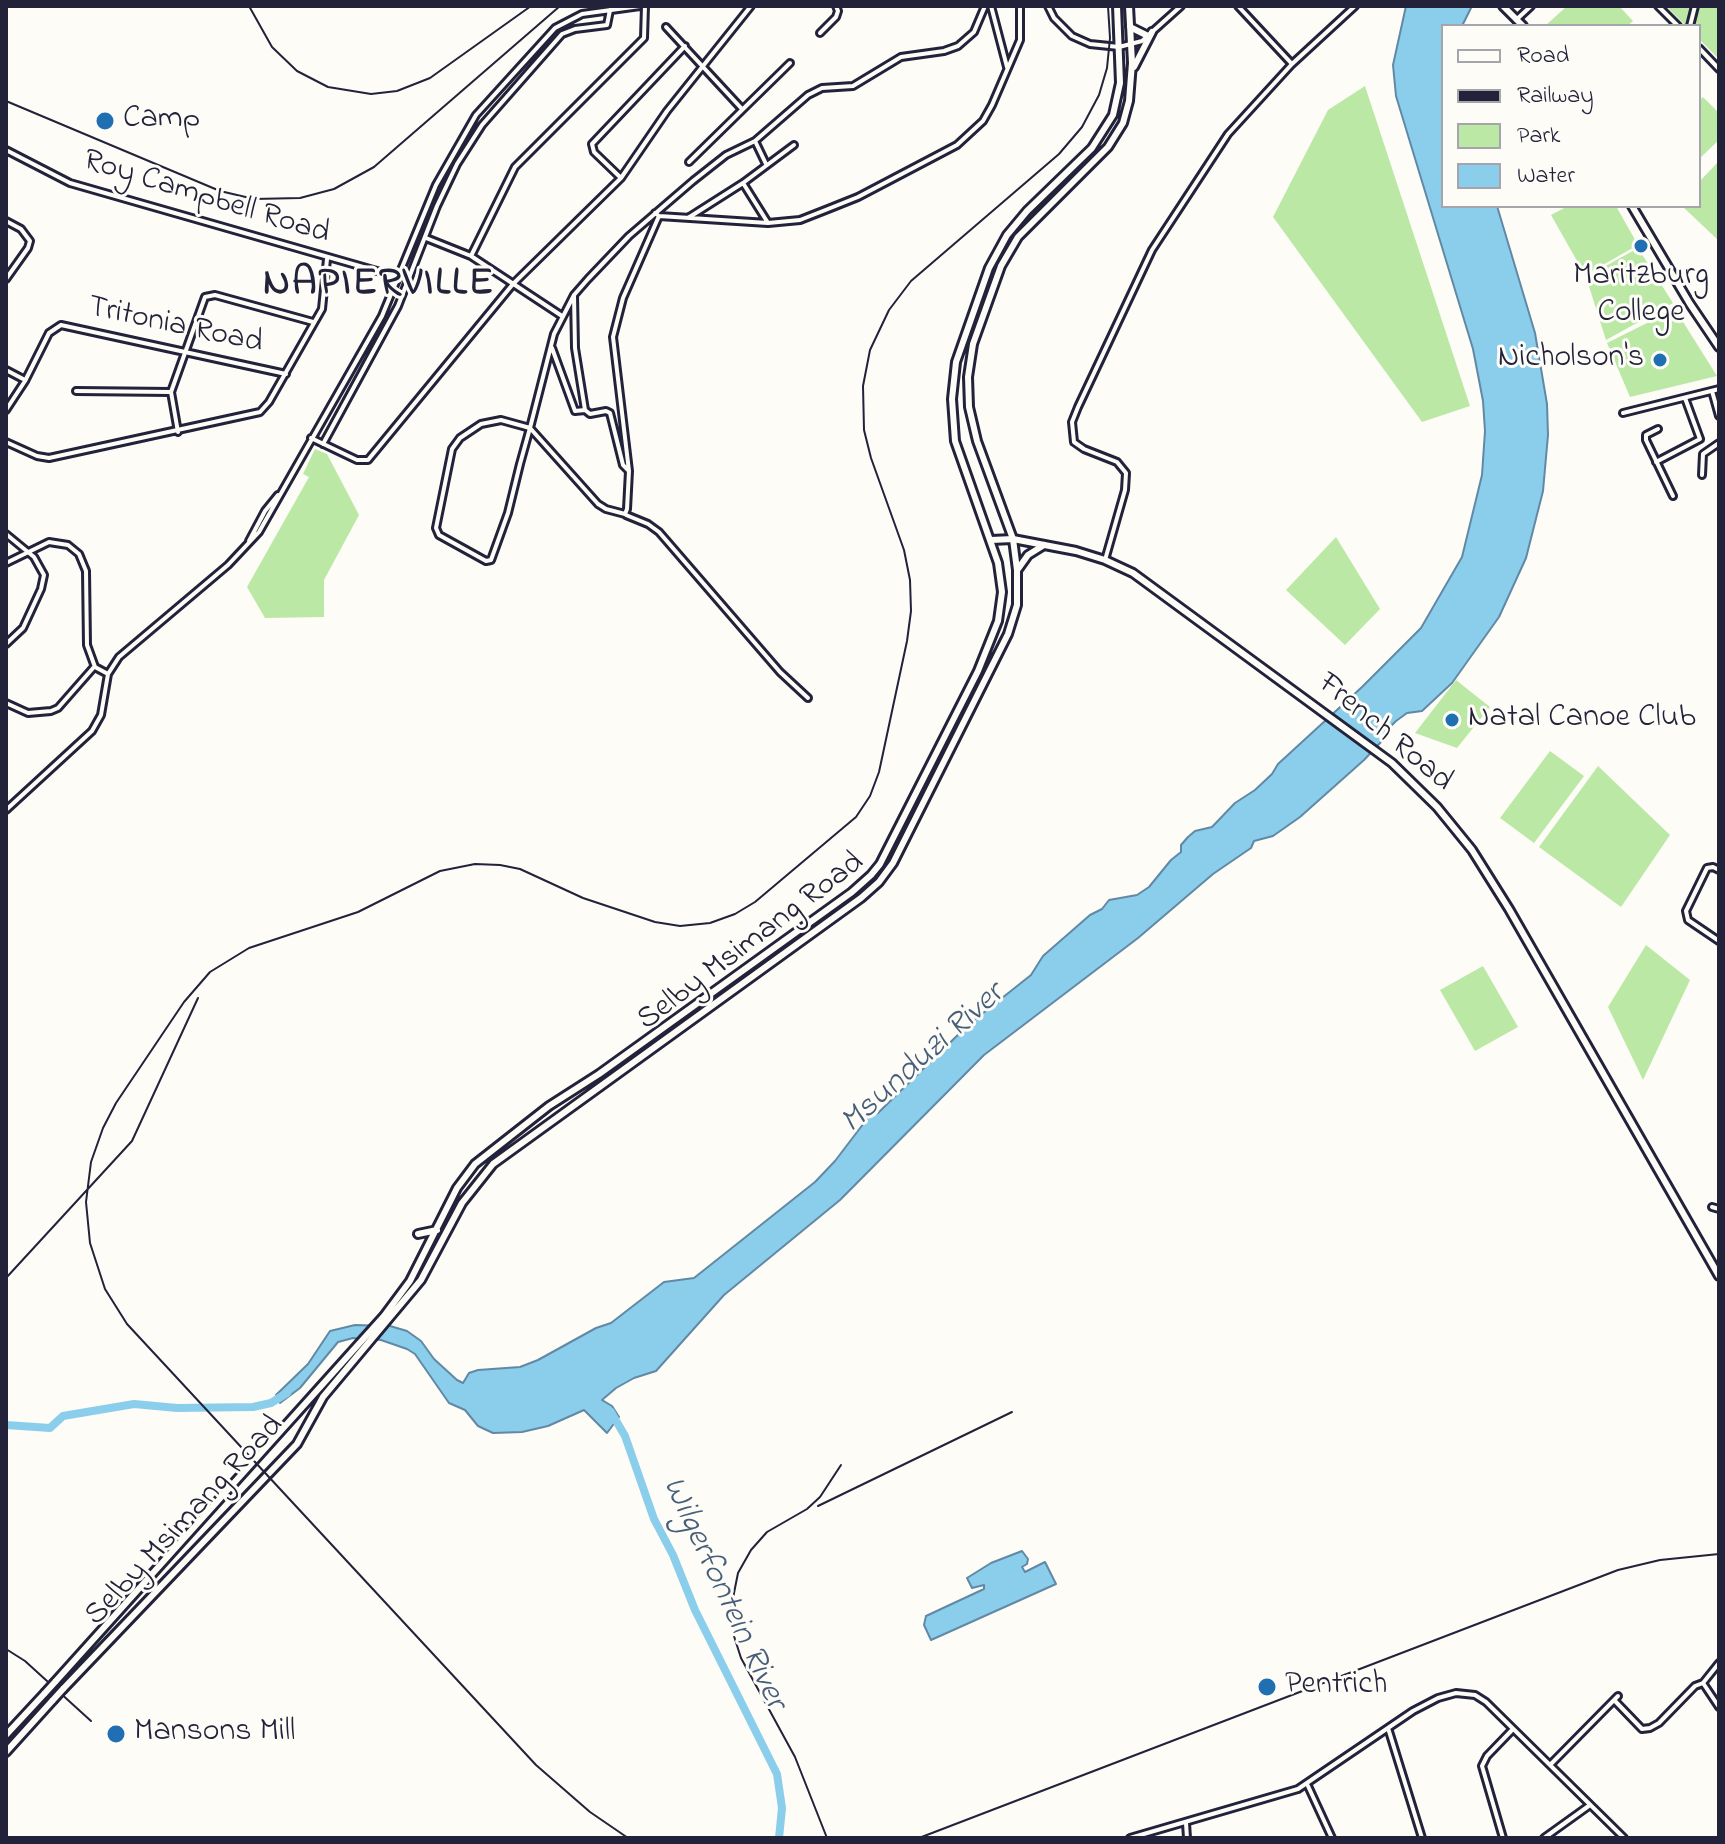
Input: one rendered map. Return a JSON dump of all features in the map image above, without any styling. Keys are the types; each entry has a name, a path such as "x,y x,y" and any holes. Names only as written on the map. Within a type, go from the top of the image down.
{"main road":[{"name":"Selby Msimang Road","path":"388,1317 461,1181 484,1155 728,982 871,875 894,838 995,633 1002,592 991,540 955,441 952,399 956,362 989,268 1007,235 1027,211 1092,148 1113,115 1120,83 1117,6"},
{"name":"Selby Msimang Road","path":"6,1735 421,1280 471,1189 493,1164 841,912 879,882 902,847 1008,634 1017,605 1013,539 977,441 969,407 968,377 973,344 1001,266 1018,237 1108,147 1119,132 1126,113 1131,74 1129,6"},
{"path":"1503,6 1521,24"},
{"path":"1130,27 1150,34 1131,74"},
{"path":"1633,208 1719,347"},
{"name":"French Road","path":"991,540 1013,539 1105,560 1147,583 1392,763 1454,827 1498,892 1719,1276"},
{"path":"1017,570 1026,556 1044,545"},
{"path":"418,1234 437,1230"},
{"path":"418,1266 433,1248 440,1246"},
{"name":"Selby Msimang Road","path":"6,1752 297,1444 323,1397 363,1344"}],"street":[{"path":"6,810 92,731 101,715 108,674 119,657 228,565 264,523 382,316 436,185 476,115 555,28 570,18 643,6 644,38 515,167 471,256"},
{"path":"311,438 357,460 368,460 513,284 621,178 667,111 751,6"},
{"path":"820,33 836,17 836,6"},
{"path":"808,698 780,672 659,532 625,514 606,509 590,496 530,428 501,420 488,421 470,430 455,443 436,521 437,534 484,561 491,560 508,513 530,428 551,346 574,295 629,236 718,161 755,141 817,90 853,86 901,57 944,51 967,41 978,26 985,6"},
{"path":"991,6 1008,69"},
{"path":"657,214 768,223 800,220 858,197 957,145 983,121 1008,69 1020,40 1020,6"},
{"path":"1048,6 1054,18 1072,36 1090,44 1119,47 1131,46 1150,34 1181,6"},
{"path":"1238,6 1292,64"},
{"path":"1105,560 1125,490 1126,473 1117,462 1077,445 1072,432 1073,418 1126,302 1164,230 1228,134 1292,64 1355,6"},
{"path":"1516,20 1531,6"},
{"path":"1658,6 1676,24"},
{"path":"323,444 398,306 457,164 502,99 562,34 607,25 610,10"},
{"path":"666,27 742,109"},
{"path":"621,178 594,152 592,144 685,46"},
{"path":"1701,50 1719,69"},
{"path":"689,162 790,63"},
{"path":"755,141 766,164"},
{"path":"688,218 794,145"},
{"name":"Roy Campbell Road","path":"6,150 70,183 399,278"},
{"path":"743,183 768,223"},
{"path":"625,514 629,499 629,471 613,337 623,298 657,214"},
{"path":"6,221 21,229 30,241 6,279"},
{"path":"426,238 471,256 562,316"},
{"path":"6,442 49,458 255,415 264,409 286,374 325,300 327,259"},
{"path":"178,432 171,392 202,300 209,295 314,323"},
{"path":"574,295 576,359 585,410 590,414 610,413 624,469 629,471"},
{"name":"Tritonia Road","path":"6,410 25,381 49,333 61,325 286,374"},
{"path":"551,346 574,408 578,412 585,410"},
{"path":"6,370 25,381"},
{"path":"1623,413 1719,389"},
{"path":"76,391 171,392"},
{"path":"1712,391 1719,416"},
{"path":"1656,462 1700,439 1685,398"},
{"path":"1658,429 1645,437 1673,496"},
{"path":"1702,475 1703,454 1719,443"},
{"path":"6,534 40,565 43,581 23,628 6,644"},
{"path":"6,563 42,543 61,543 74,549 82,558 86,571 87,645 95,667 108,674"},
{"path":"6,703 28,713 51,711 58,708 95,667"},
{"path":"1719,870 1707,868 1686,911 1688,920 1719,941"},
{"path":"1712,1207 1719,1209"},
{"path":"1550,1765 1616,1699 1642,1729 1648,1729 1659,1723 1695,1686 1703,1683 1719,1663"},
{"path":"1703,1683 1719,1707"},
{"path":"1130,1838 1307,1785 1426,1704 1456,1693 1482,1699 1624,1838"},
{"path":"1388,1728 1422,1838"},
{"path":"1503,1838 1482,1766 1487,1756 1513,1729"},
{"path":"1307,1785 1332,1838"},
{"path":"1544,1838 1590,1805"},
{"path":"1186,1823 1187,1838"}],"green space":[{"path":"1567,6 1619,6 1633,21 1629,24 1547,24"},
{"path":"1666,6 1719,6 1719,59 1701,41 1701,24 1684,24"},
{"path":"1365,86 1470,406 1422,422 1273,217 1328,110"},
{"path":"1703,97 1719,113 1719,140 1701,157"},
{"path":"1719,161 1719,241 1684,208 1701,208 1701,180"},
{"path":"1564,208 1617,208 1638,245 1585,275 1551,215"},
{"path":"1638,248 1673,303 1606,340 1586,277"},
{"name":"Nicholson's","path":"1675,309 1717,376 1630,397 1607,343"},
{"path":"315,449 327,454 359,515 324,580 324,617 265,618 247,587 309,477 303,474"},
{"path":"1336,537 1380,609 1345,645 1286,590"},
{"name":"Natal Canoe Club","path":"1456,680 1490,707 1457,748 1415,733"},
{"path":"1550,751 1584,776 1534,843 1500,818"},
{"path":"1598,766 1670,835 1621,907 1539,847"},
{"path":"1646,945 1690,980 1643,1080 1608,1007"},
{"path":"1483,966 1518,1027 1475,1051 1440,990"}],"water":[{"path":"1406,6 1472,6 1463,24 1441,24 1441,208 1498,208 1535,333 1547,404 1548,435 1543,491 1526,558 1499,617 1452,683 1422,711 1407,713 1396,721 1364,760 1300,817 1273,836 1254,841 1251,848 1213,874 1138,938 984,1055 840,1200 724,1295 656,1371 634,1378 602,1400 612,1406 619,1417 607,1433 584,1410 548,1426 522,1432 493,1433 478,1426 465,1410 449,1403 415,1354 381,1340 353,1338 338,1342 300,1388 280,1403 276,1395 308,1364 330,1331 355,1325 390,1326 407,1331 463,1383 469,1373 478,1370 520,1367 538,1360 611,1323 664,1282 694,1278 815,1182 870,1115 878,1113 968,1025 1031,975 1043,956 1090,915 1102,909 1109,900 1137,895 1149,887 1181,852 1181,845 1188,837 1195,831 1212,827 1235,803 1255,790 1278,764 1421,628 1462,557 1482,475 1485,431 1473,349 1396,96 1393,65"},
{"path":"1022,1551 1028,1559 1022,1567 1025,1572 1045,1562 1056,1584 931,1640 924,1625 926,1616 984,1589 984,1585 972,1588 967,1578 991,1563"}],"waterway":[{"name":"Msunduzi River","path":"6,1425 50,1428 63,1416 134,1404 177,1408 253,1407 271,1403 287,1393"},
{"name":"Wilgerfontein River","path":"611,1412 625,1436 654,1519 673,1555 695,1610 777,1774 782,1808 779,1838"}],"railway":[{"path":"249,6 272,47 297,71 328,87 371,94 397,91 430,78 531,6"},
{"path":"6,101 220,191 254,199 300,198 334,189 374,167 560,6"},
{"path":"628,1838 590,1812 536,1765 127,1324 105,1289 90,1243 86,1202 91,1162 116,1103 184,1002 210,972 249,948 358,912 440,871 475,864 520,869 583,898 655,922 680,926 710,923 735,914 755,902 856,817 870,796 879,772 911,611 910,580 904,550 864,430 863,386 870,350 889,310 911,281 1059,154 1082,127 1099,95 1107,68 1110,38 1108,6"},
{"path":"6,1278 132,1141 198,998"},
{"path":"818,1506 1012,1412"},
{"path":"827,1838 795,1757 741,1658 733,1633 731,1608 738,1573 751,1550 767,1532 807,1509 820,1497 841,1465"},
{"path":"919,1838 1618,1570 1660,1560 1719,1554"},
{"path":"6,1649 25,1661 91,1721"}],"place":[{"name":"Camp","path":"105,121"},
{"name":"Maritzburg College","path":"1641,246"},
{"name":"Nicholson's","path":"1660,360"},
{"name":"Natal Canoe Club","path":"1452,720"},
{"name":"Pentrich","path":"1267,1687"},
{"name":"Mansons Mill","path":"116,1734"}],"district":[{"name":"NAPIERVILLE","path":"379,286"}]}
